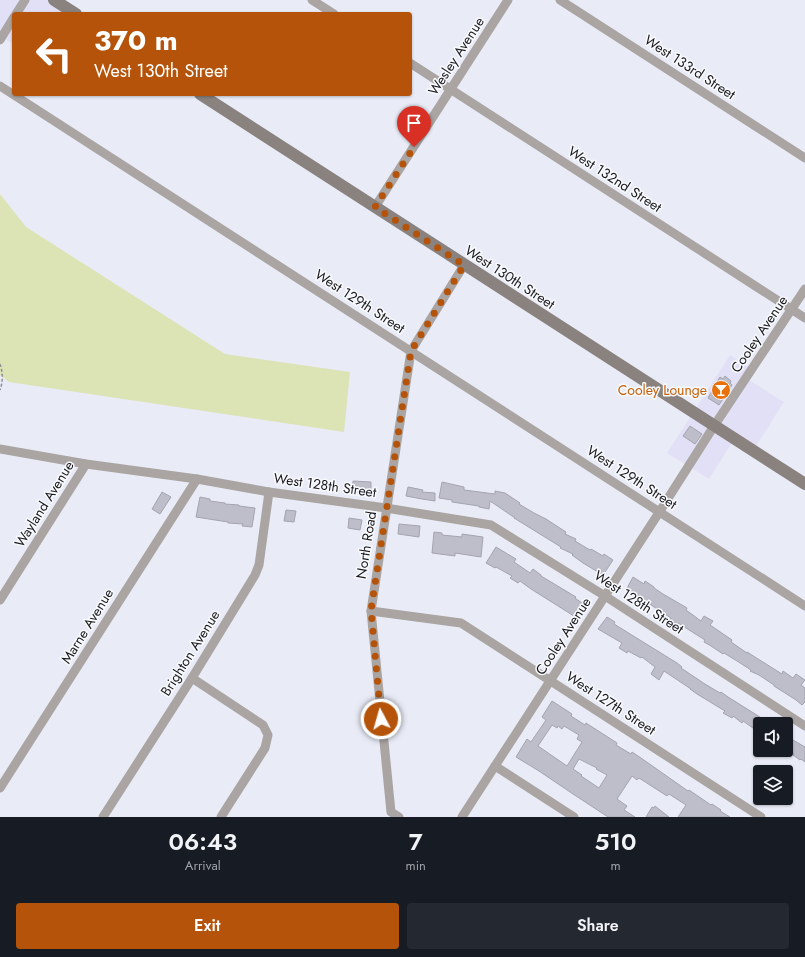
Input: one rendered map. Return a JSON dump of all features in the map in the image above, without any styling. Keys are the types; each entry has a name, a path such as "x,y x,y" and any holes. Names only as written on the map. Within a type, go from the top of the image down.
{"main road":[{"path":"54,0 73,12"},
{"name":"West 130th Street","path":"203,96 805,484"}],"street":[{"path":"17,12 25,0"},
{"path":"312,0 331,12"},
{"name":"Wesley Avenue","path":"375,207 508,0"},
{"name":"West 133rd Street","path":"560,0 805,158"},
{"path":"0,40 12,21"},
{"name":"West 132nd Street","path":"412,64 805,318"},
{"name":"West 129th Street","path":"0,86 12,94"},
{"name":"West 129th Street","path":"16,96 805,606"},
{"name":"North Road","path":"399,817 391,812 371,610 411,351 464,265"},
{"name":"Cooley Avenue","path":"462,817 714,426 805,289"},
{"name":"West 128th Street","path":"0,449 86,464 197,479 269,492 386,508 492,525 605,596 805,726"},
{"name":"Wayland Avenue","path":"0,600 86,464"},
{"name":"Marne Avenue","path":"0,788 197,479"},
{"name":"Brighton Avenue","path":"103,817 192,678 255,575 259,565 269,492"},
{"name":"West 127th Street","path":"371,610 461,623 762,817"},
{"path":"192,678 263,724 268,735 265,748 221,817"},
{"path":"495,766 574,817"}],"path":[{"path":"0,364 2,369 2,384 0,390"}],"shaded area":[{"path":"0,0 49,0 65,10 64,12 12,12 12,43 4,39 0,45"},
{"path":"730,355 755,371 749,380 784,402 751,454 732,443 709,479 667,453"}],"green space":[{"path":"0,194 26,227 225,354 350,372 344,432 9,382 0,375"}],"building":[{"name":"Cooley Lounge","path":"725,376 731,381 730,383 732,385 719,405 708,398 720,377 723,379"},
{"path":"690,426 702,434 695,444 683,436"},
{"path":"353,481 371,482 371,493 352,492"},
{"path":"442,482 464,487 464,490 495,494 495,491 505,493 520,503 519,504 566,532 565,534 576,539 575,541 603,556 604,554 613,560 603,575 490,501 489,509 439,498"},
{"path":"408,487 423,490 422,492 435,493 435,501 406,496"},
{"path":"162,492 171,497 160,514 152,509"},
{"path":"200,497 225,504 255,508 252,527 242,526 243,524 228,523 196,517"},
{"path":"286,510 296,511 294,522 284,521"},
{"path":"349,518 362,520 360,530 348,528"},
{"path":"399,524 420,526 419,537 398,534"},
{"path":"434,532 442,533 442,535 462,537 462,534 483,537 481,557 455,553 455,556 432,553"},
{"path":"496,547 516,559 514,562 530,573 533,569 541,576 576,597 575,598 586,606 577,618 520,581 518,583 510,578 512,576 486,563"},
{"path":"633,577 644,584 645,581 663,594 687,608 686,610 701,621 704,616 713,621 710,625 732,640 731,642 782,674 783,671 793,678 796,674 805,680 801,685 805,688 805,702 802,705 759,675 750,671 751,670 737,661 704,642 705,640 678,623 678,625 670,620 671,618 626,590"},
{"path":"607,617 615,622 614,624 677,663 682,667 681,668 705,684 720,693 721,692 760,717 753,717 753,728 743,721 742,723 733,716 732,718 723,713 725,711 664,671 659,680 651,674 655,667 642,657 641,658 628,651 627,653 619,648 622,643 598,629"},
{"path":"552,701 572,714 571,716 585,725 586,723 631,754 632,752 688,791 689,790 711,805 712,804 730,817 678,817 686,805 669,794 667,796 639,778 637,780 632,776 617,799 627,806 624,810 635,817 608,817 516,757 527,739 531,742 546,720 542,717","holes":["552,725 557,728 558,726 562,729 564,726 579,735 577,739 582,742 567,766 538,746","579,759 607,775 599,788 573,769"]},
{"path":"793,740 805,747 805,762 793,755"},
{"path":"655,806 669,817 646,817 652,807 654,808"}],"place":[{"name":"Cooley Lounge","path":"721,390"}],"route":[{"path":"381,719 371,610 411,351 464,265 375,207 414,147"}]}
